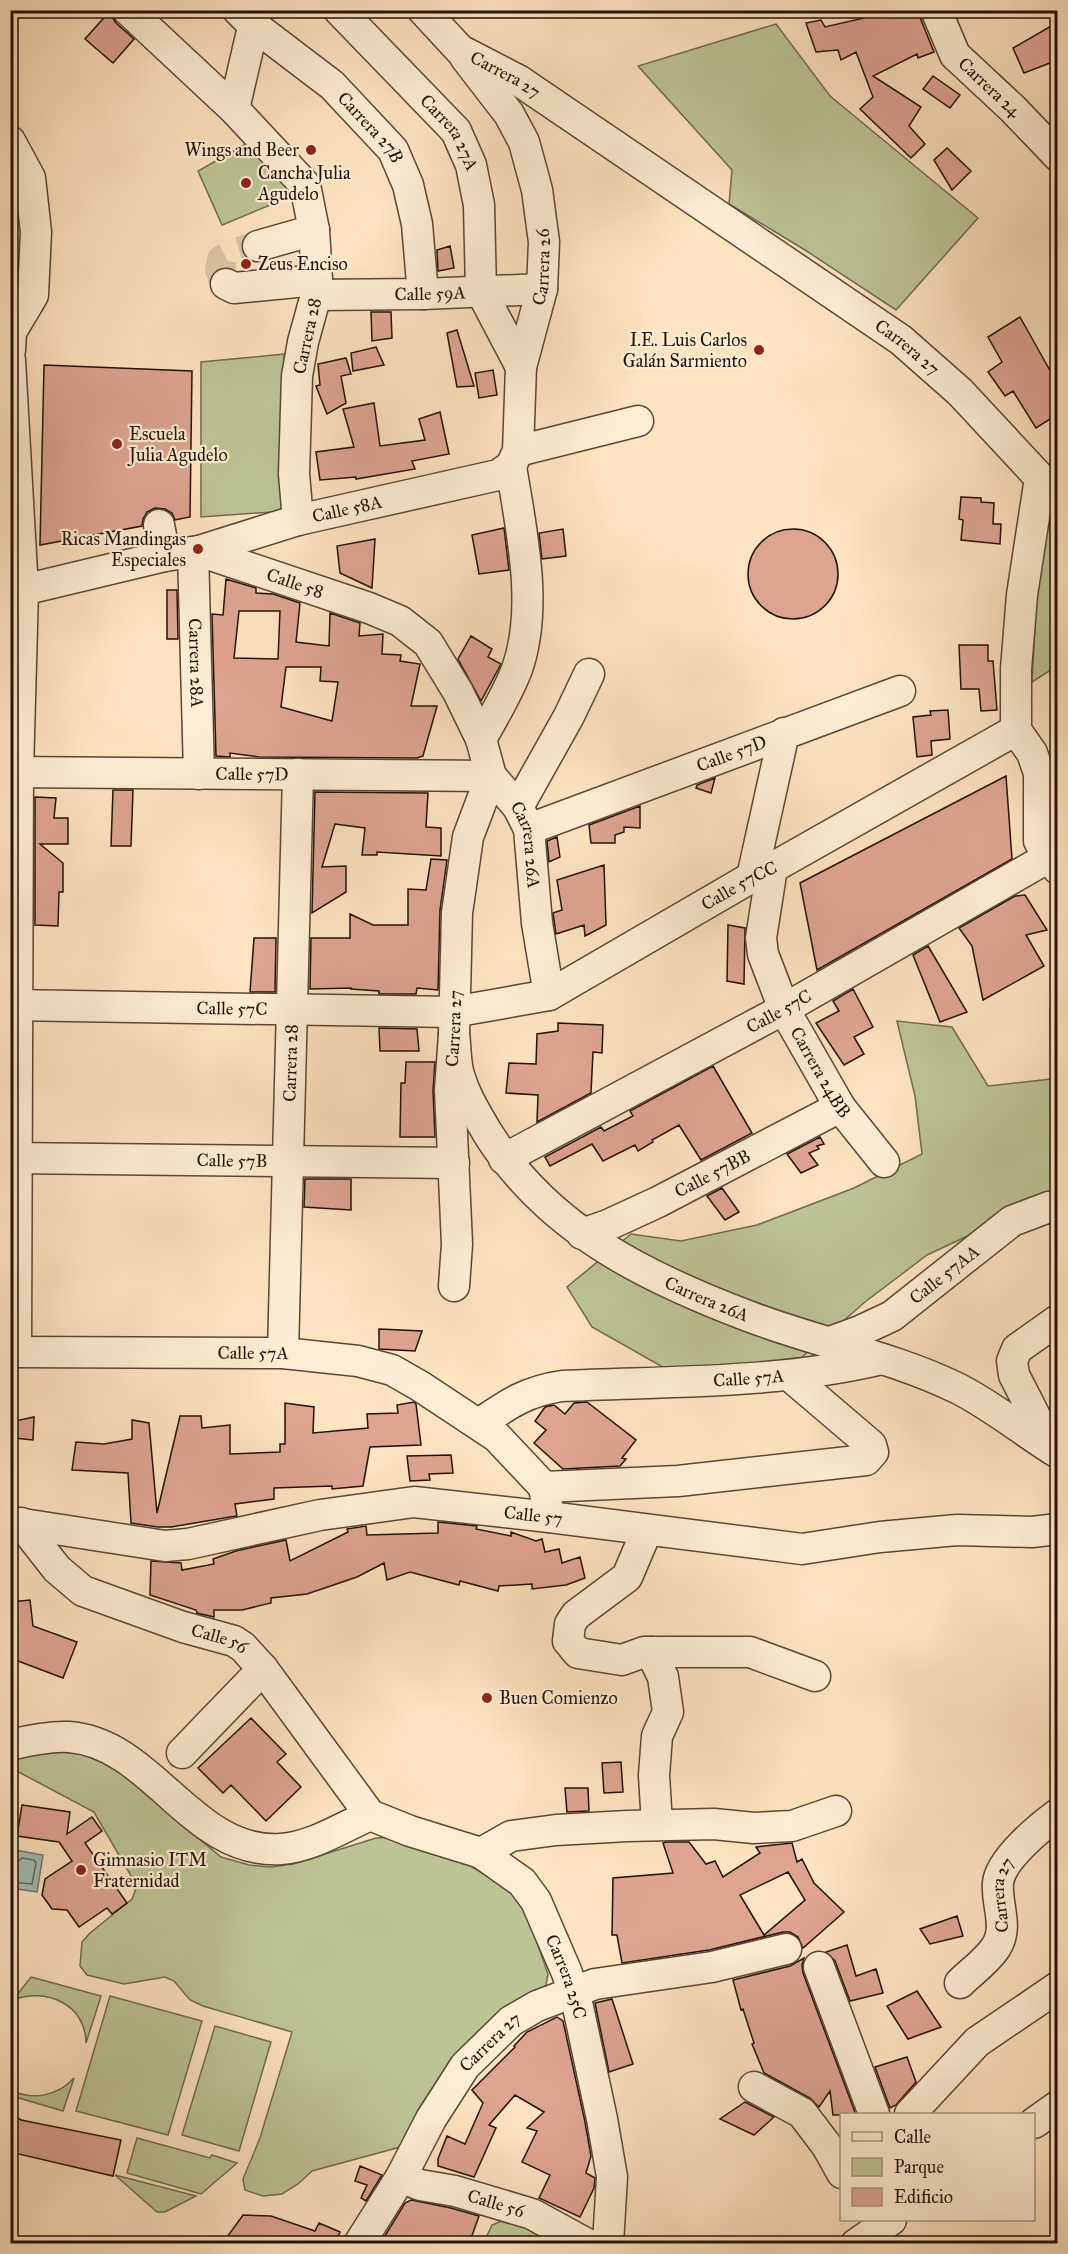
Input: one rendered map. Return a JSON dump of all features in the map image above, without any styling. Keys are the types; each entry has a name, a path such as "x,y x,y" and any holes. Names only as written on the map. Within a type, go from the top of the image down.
{"street":[{"name":"Carrera 28","path":"128,10 234,110 305,186 314,230 317,287 297,376 294,474 298,520"},
{"name":"Carrera 27A","path":"339,10 456,131 471,165 479,205 482,291"},
{"name":"Carrera 27","path":"423,10 460,50 518,80 901,340 960,392 1049,478 1022,595 1016,669 1016,730"},
{"name":"Carrera 24","path":"936,10 955,55 1013,109 1058,156"},
{"path":"234,110 249,15"},
{"name":"Carrera 27B","path":"249,15 332,85 393,150 408,184 417,224 423,294"},
{"name":"Carrera 26","path":"460,50 508,114 524,142 537,190 544,242 542,289 521,367 509,464 526,565 525,635 517,668 482,739"},
{"path":"10,141 30,178 36,232 33,295 11,343 17,593 14,772 13,1352"},
{"path":"258,246 314,230"},
{"name":"Calle 59A","path":"226,284 234,288 317,287 423,294 542,289"},
{"path":"482,291 521,367"},
{"name":"Calle 58A","path":"186,553 298,520 509,464 638,421"},
{"name":"Carrera 28A","path":"159,525 186,553 199,774"},
{"path":"17,593 186,553"},
{"name":"Calle 58","path":"186,553 369,608 400,621 428,642 458,692 482,739 491,776"},
{"path":"523,818 589,674"},
{"name":"Calle 57D","path":"523,818 784,733 900,691"},
{"path":"1016,730 1032,753 1039,773 1049,856"},
{"name":"Calle 57CC","path":"454,1023 549,995 1016,730"},
{"name":"Carrera 24BB","path":"784,733 762,873 762,954 784,1009 840,1107 884,1162"},
{"name":"Calle 57D","path":"14,772 491,776"},
{"name":"Carrera 28","path":"283,1353 290,1010 298,774"},
{"name":"Carrera 27","path":"454,1286 457,1244 450,1090 457,913 468,837 491,776"},
{"name":"Carrera 26A","path":"491,776 523,818 549,995"},
{"path":"1049,856 1058,811"},
{"name":"Calle 57C","path":"504,1159 784,1009 1049,856"},
{"name":"Calle 57C","path":"14,1005 290,1010 454,1023"},
{"name":"Carrera 26A","path":"454,1023 458,1072 468,1100 504,1159 535,1193 582,1234 635,1267 749,1317 882,1359 958,1389 1018,1425 1053,1451"},
{"name":"Calle 57BB","path":"582,1234 658,1202 840,1107"},
{"name":"Calle 57B","path":"13,1158 454,1163"},
{"name":"Calle 57AA","path":"830,1342 892,1316 1012,1221 1049,1207 1058,1206"},
{"path":"1053,1451 1014,1375 1012,1361 1017,1349 1058,1320"},
{"name":"Calle 57A","path":"13,1352 283,1353 358,1361 392,1370 479,1424 497,1437 544,1487"},
{"name":"Calle 57A","path":"479,1424 510,1402 541,1389 562,1386 790,1376 882,1359"},
{"name":"Calle 57","path":"544,1487 678,1482 849,1464 866,1460 873,1452 871,1445 790,1376"},
{"path":"544,1487 549,1516"},
{"name":"Calle 57","path":"16,1523 165,1546 188,1544 320,1515 414,1502 549,1516 802,1549 880,1537 957,1530 1032,1532 1058,1529"},
{"name":"Calle 56","path":"16,1523 57,1569 83,1591 183,1627 234,1641 243,1647 262,1668 370,1815"},
{"path":"647,1530 627,1577 576,1615 570,1624 568,1641 578,1653 622,1660 644,1652 750,1652 815,1676"},
{"path":"651,1652 663,1677 668,1712 657,1736 654,1775 657,1825"},
{"path":"182,1753 262,1668"},
{"path":"10,1745 36,1739 70,1737 96,1743 121,1754 184,1809 220,1833 243,1845 262,1850 284,1849 306,1844 370,1815"},
{"path":"482,1853 511,1836 555,1830 714,1824 754,1828 792,1826 836,1811"},
{"name":"Carrera 27","path":"960,1983 996,1947 1002,1932 998,1881 1012,1855 1042,1825 1058,1814"},
{"name":"Carrera 25C","path":"370,1815 410,1831 482,1853 522,1882 536,1902 567,1973 578,2007 602,2119 612,2177 608,2244"},
{"name":"Carrera 27","path":"359,2244 401,2177 430,2119 465,2066 511,2021 537,2006 595,1984 712,1967 786,1949"},
{"path":"819,1967 873,2113"},
{"path":"912,2113 977,2042 1058,1987"},
{"path":"754,2086 802,2113 827,2146 840,2169"},
{"path":"1035,2122 1058,2106"},
{"name":"Calle 56","path":"401,2177 420,2185 455,2191 532,2214 587,2244"}],"green space":[{"path":"776,24 830,96 978,218 896,310 805,250 729,204 732,170 638,66"},
{"name":"Cancha Julia Agudelo","path":"253,140 297,194 222,225 198,171"},
{"path":"284,354 286,511 201,517 201,362"},
{"path":"1057,503 1057,666 1032,682 1037,588 1050,507"},
{"path":"1050,1008 1057,1013 1057,1201 1021,1211 927,1255 865,1302 776,1380 682,1378 592,1327 567,1287 631,1234 681,1241 757,1225 854,1188 922,1154 915,1096 897,1021 952,1027 988,1086 1051,1079"},
{"path":"79,1747 129,1776 146,1794 221,1857 249,1865 271,1867 293,1864 376,1838 393,1837 467,1864 498,1882 513,1895 527,1914 548,1974 546,1985 404,2146 312,2171 282,2194 263,2196 245,2190 243,2179 260,2138 292,2032 203,2006 190,2000 174,1981 165,1977 124,1984 87,1975 80,1966 82,1942 132,1899 137,1886 94,1812 11,1768 10,1755"},
{"path":"31,1977 101,1996 86,2043 84,2029 79,2018 62,2002 38,1996 13,2000"},
{"path":"110,1996 202,2021 168,2135 76,2111"},
{"path":"215,2026 271,2042 239,2151 182,2135"},
{"path":"74,2078 63,2111 19,2098 11,2093 11,2090 36,2096 53,2093"},
{"path":"137,2138 237,2163 201,2194 127,2173"},
{"path":"115,2175 196,2196 165,2212 157,2212"},
{"path":"506,2219 557,2243 483,2244 492,2225"}],"water":[{"path":"15,1850 43,1855 37,1892 11,1888"}],"building":[{"path":"862,10 917,10 934,52 918,58 917,54 873,76 921,107 909,126 925,144 911,158 860,109 873,97 856,52 841,60 838,50 816,52 806,23 821,20 825,27 864,18"},
{"path":"109,12 116,23 134,39 113,63 85,39"},
{"path":"1058,22 1058,60 1024,73 1013,48"},
{"path":"933,76 960,95 950,108 923,89"},
{"path":"947,148 971,171 952,190 934,160"},
{"path":"450,246 454,268 438,271 437,250"},
{"path":"371,312 391,312 392,338 372,341"},
{"path":"1020,317 1052,374 1058,371 1058,414 1036,428 1013,391 1005,396 988,372 1002,362 988,337"},
{"path":"457,330 474,386 457,387 447,333"},
{"path":"376,347 384,365 353,371 351,353"},
{"path":"346,358 351,374 341,376 346,403 327,414 316,386 320,385 318,364"},
{"name":"Escuela Julia Agudelo","path":"44,365 192,371 190,517 175,520 172,513 165,509 155,508 147,512 142,526 40,545"},
{"path":"493,370 497,395 479,398 475,373"},
{"path":"374,403 380,446 425,440 419,419 440,412 449,454 412,461 415,469 356,479 356,477 320,480 316,452 354,447 343,409"},
{"path":"961,497 981,498 981,502 994,503 993,524 1001,524 1000,544 961,540 963,520 959,519"},
{"path":"504,528 509,570 479,574 472,535"},
{"path":"563,529 566,556 542,559 539,533"},
{"path":"793,529 810,533 825,542 834,557 838,574 834,591 825,606 810,615 793,619 776,615 761,606 752,591 748,574 752,557 761,542 776,533"},
{"path":"375,539 372,588 340,573 337,546"},
{"path":"226,579 256,588 256,593 273,594 300,603 296,642 329,646 330,613 360,623 359,636 383,634 382,654 401,655 400,661 420,664 411,706 437,706 423,756 417,758 259,757 230,753 230,757 216,756 212,614 223,615","holes":["239,611 280,611 278,659 234,658","286,667 321,667 320,681 338,682 332,721 281,707"]},
{"path":"167,590 177,590 178,639 167,639"},
{"path":"471,636 492,649 488,657 501,664 481,701 458,659"},
{"path":"959,645 988,645 988,661 993,661 997,710 981,711 979,689 961,689"},
{"path":"948,710 950,739 931,741 932,755 917,757 913,717 931,715 930,711"},
{"path":"1006,776 1012,859 817,970 800,883"},
{"path":"715,778 711,793 696,788 697,785"},
{"path":"113,790 133,790 131,846 111,846"},
{"path":"315,792 428,793 426,827 441,828 441,856 377,852 377,855 362,855 365,828 335,824 322,867 346,866 346,892 312,913"},
{"path":"35,797 56,798 54,818 68,818 68,844 40,844 63,863 63,892 59,892 58,926 35,925"},
{"path":"640,806 640,828 624,827 624,832 615,835 615,843 591,843 589,825"},
{"path":"557,837 560,857 549,862 547,841"},
{"path":"431,859 447,860 440,910 438,990 417,988 416,994 379,994 379,991 351,988 310,989 311,938 350,938 350,914 373,925 408,925 408,889 426,890"},
{"path":"604,865 606,925 585,936 584,925 556,934 553,913 562,910 557,880"},
{"path":"1025,895 1047,930 1026,935 1044,966 983,1000 972,946 959,928 1015,896"},
{"path":"728,925 745,928 744,984 727,981"},
{"path":"254,938 276,938 275,992 250,992"},
{"path":"928,946 967,1012 940,1022 913,955"},
{"path":"853,989 873,1027 854,1037 864,1054 844,1065 816,1023 839,1011 833,1001"},
{"path":"558,1023 603,1025 602,1053 593,1052 591,1093 537,1122 538,1095 506,1093 509,1063 536,1064 537,1034 558,1031"},
{"path":"379,1028 417,1029 419,1051 380,1051"},
{"path":"406,1062 435,1062 433,1091 435,1137 400,1137 401,1083 405,1083"},
{"path":"713,1066 752,1133 701,1160 679,1125 638,1151 635,1145 603,1161 592,1144 550,1166 545,1157 601,1127 604,1131 633,1116 630,1111"},
{"path":"820,1137 824,1144 817,1146 819,1149 809,1153 818,1165 801,1173 787,1154"},
{"path":"305,1179 351,1179 351,1210 304,1207"},
{"path":"722,1188 739,1212 725,1220 707,1196"},
{"path":"379,1329 422,1331 415,1351 379,1349"},
{"path":"414,1402 421,1445 370,1447 363,1486 332,1489 332,1486 274,1488 274,1499 235,1504 237,1516 171,1527 131,1523 128,1473 72,1470 76,1442 104,1444 132,1439 132,1420 149,1423 157,1513 180,1416 201,1416 202,1428 230,1425 230,1454 280,1452 280,1444 285,1444 285,1403 314,1407 313,1433 368,1428 367,1414 398,1413 397,1405"},
{"path":"587,1402 636,1440 622,1458 626,1459 620,1466 563,1469 534,1443 546,1430 535,1421 545,1407 554,1405 565,1414 574,1403"},
{"path":"34,1417 33,1440 14,1438 15,1421"},
{"path":"451,1455 453,1473 429,1474 430,1480 410,1481 407,1456"},
{"path":"438,1522 477,1526 476,1529 511,1536 511,1532 536,1541 542,1539 545,1552 559,1549 562,1563 580,1557 585,1578 566,1585 532,1589 532,1584 499,1586 498,1591 460,1581 459,1585 410,1572 387,1580 384,1563 357,1577 307,1594 271,1598 271,1603 242,1610 214,1610 214,1617 150,1595 151,1561 181,1563 182,1570 214,1564 213,1559 236,1551 286,1540 290,1561 348,1532 347,1529 366,1526 367,1535 438,1533"},
{"path":"30,1600 33,1626 77,1642 63,1678 10,1658 10,1602"},
{"path":"251,1718 286,1754 277,1762 301,1787 266,1821 231,1785 223,1793 198,1768"},
{"path":"621,1762 623,1792 604,1793 602,1763"},
{"path":"565,1788 588,1788 589,1811 567,1812"},
{"name":"Gimnasio ITM Fraternidad","path":"22,1805 70,1812 67,1834 92,1817 102,1831 85,1843 127,1903 112,1914 107,1908 79,1927 67,1910 52,1909 42,1895 45,1879 72,1861 59,1842 17,1836"},
{"path":"689,1842 706,1864 715,1861 723,1877 760,1853 756,1847 792,1843 797,1862 802,1859 814,1883 844,1912 803,1948 798,1937 790,1932 783,1932 709,1950 622,1963 617,1935 612,1935 613,1878 673,1873 663,1843","holes":["788,1872 805,1900 764,1935 740,1895"]},
{"path":"957,1916 963,1936 930,1944 920,1929"},
{"path":"847,1945 856,1976 876,1969 883,1993 850,2001 835,1961 826,1952"},
{"path":"804,1958 803,1973 855,2113 833,2115 830,2091 819,2107 810,2098 764,2073 752,2044 754,2043 743,2009 741,2010 733,1980 790,1966"},
{"path":"917,1991 941,2027 908,2039 887,2006"},
{"path":"612,1999 633,2064 609,2072 595,2003"},
{"path":"557,2017 563,2021 585,2122 591,2156 586,2173 595,2178 594,2188 580,2217 539,2198 550,2175 522,2162 537,2131 527,2128 544,2112 515,2095 489,2125 496,2128 474,2177 438,2166 438,2159 447,2136 465,2144 483,2103 472,2090 527,2032"},
{"path":"907,2057 916,2082 896,2105 890,2108 875,2067"},
{"path":"745,2102 774,2117 754,2135 720,2119"},
{"path":"10,2112 21,2120 121,2140 113,2176 10,2152"},
{"path":"360,2166 382,2175 366,2201 361,2198 367,2185 355,2181"},
{"path":"411,2200 479,2216 469,2244 380,2244 405,2203"},
{"path":"243,2215 271,2216 315,2231 319,2223 340,2232 337,2239 342,2241 342,2244 222,2244"}],"tunnel":[{"path":"226,284 220,270 222,260 258,246"}],"place":[{"name":"Wings and Beer","path":"311,150"},
{"name":"Cancha Julia Agudelo","path":"246,183"},
{"name":"Zeus Enciso","path":"246,264"},
{"name":"I.E. Luis Carlos Galán Sarmiento","path":"759,350"},
{"name":"Escuela Julia Agudelo","path":"117,444"},
{"name":"Ricas Mandingas Especiales","path":"198,549"},
{"name":"Buen Comienzo","path":"487,1698"},
{"name":"Gimnasio ITM Fraternidad","path":"81,1870"}]}
